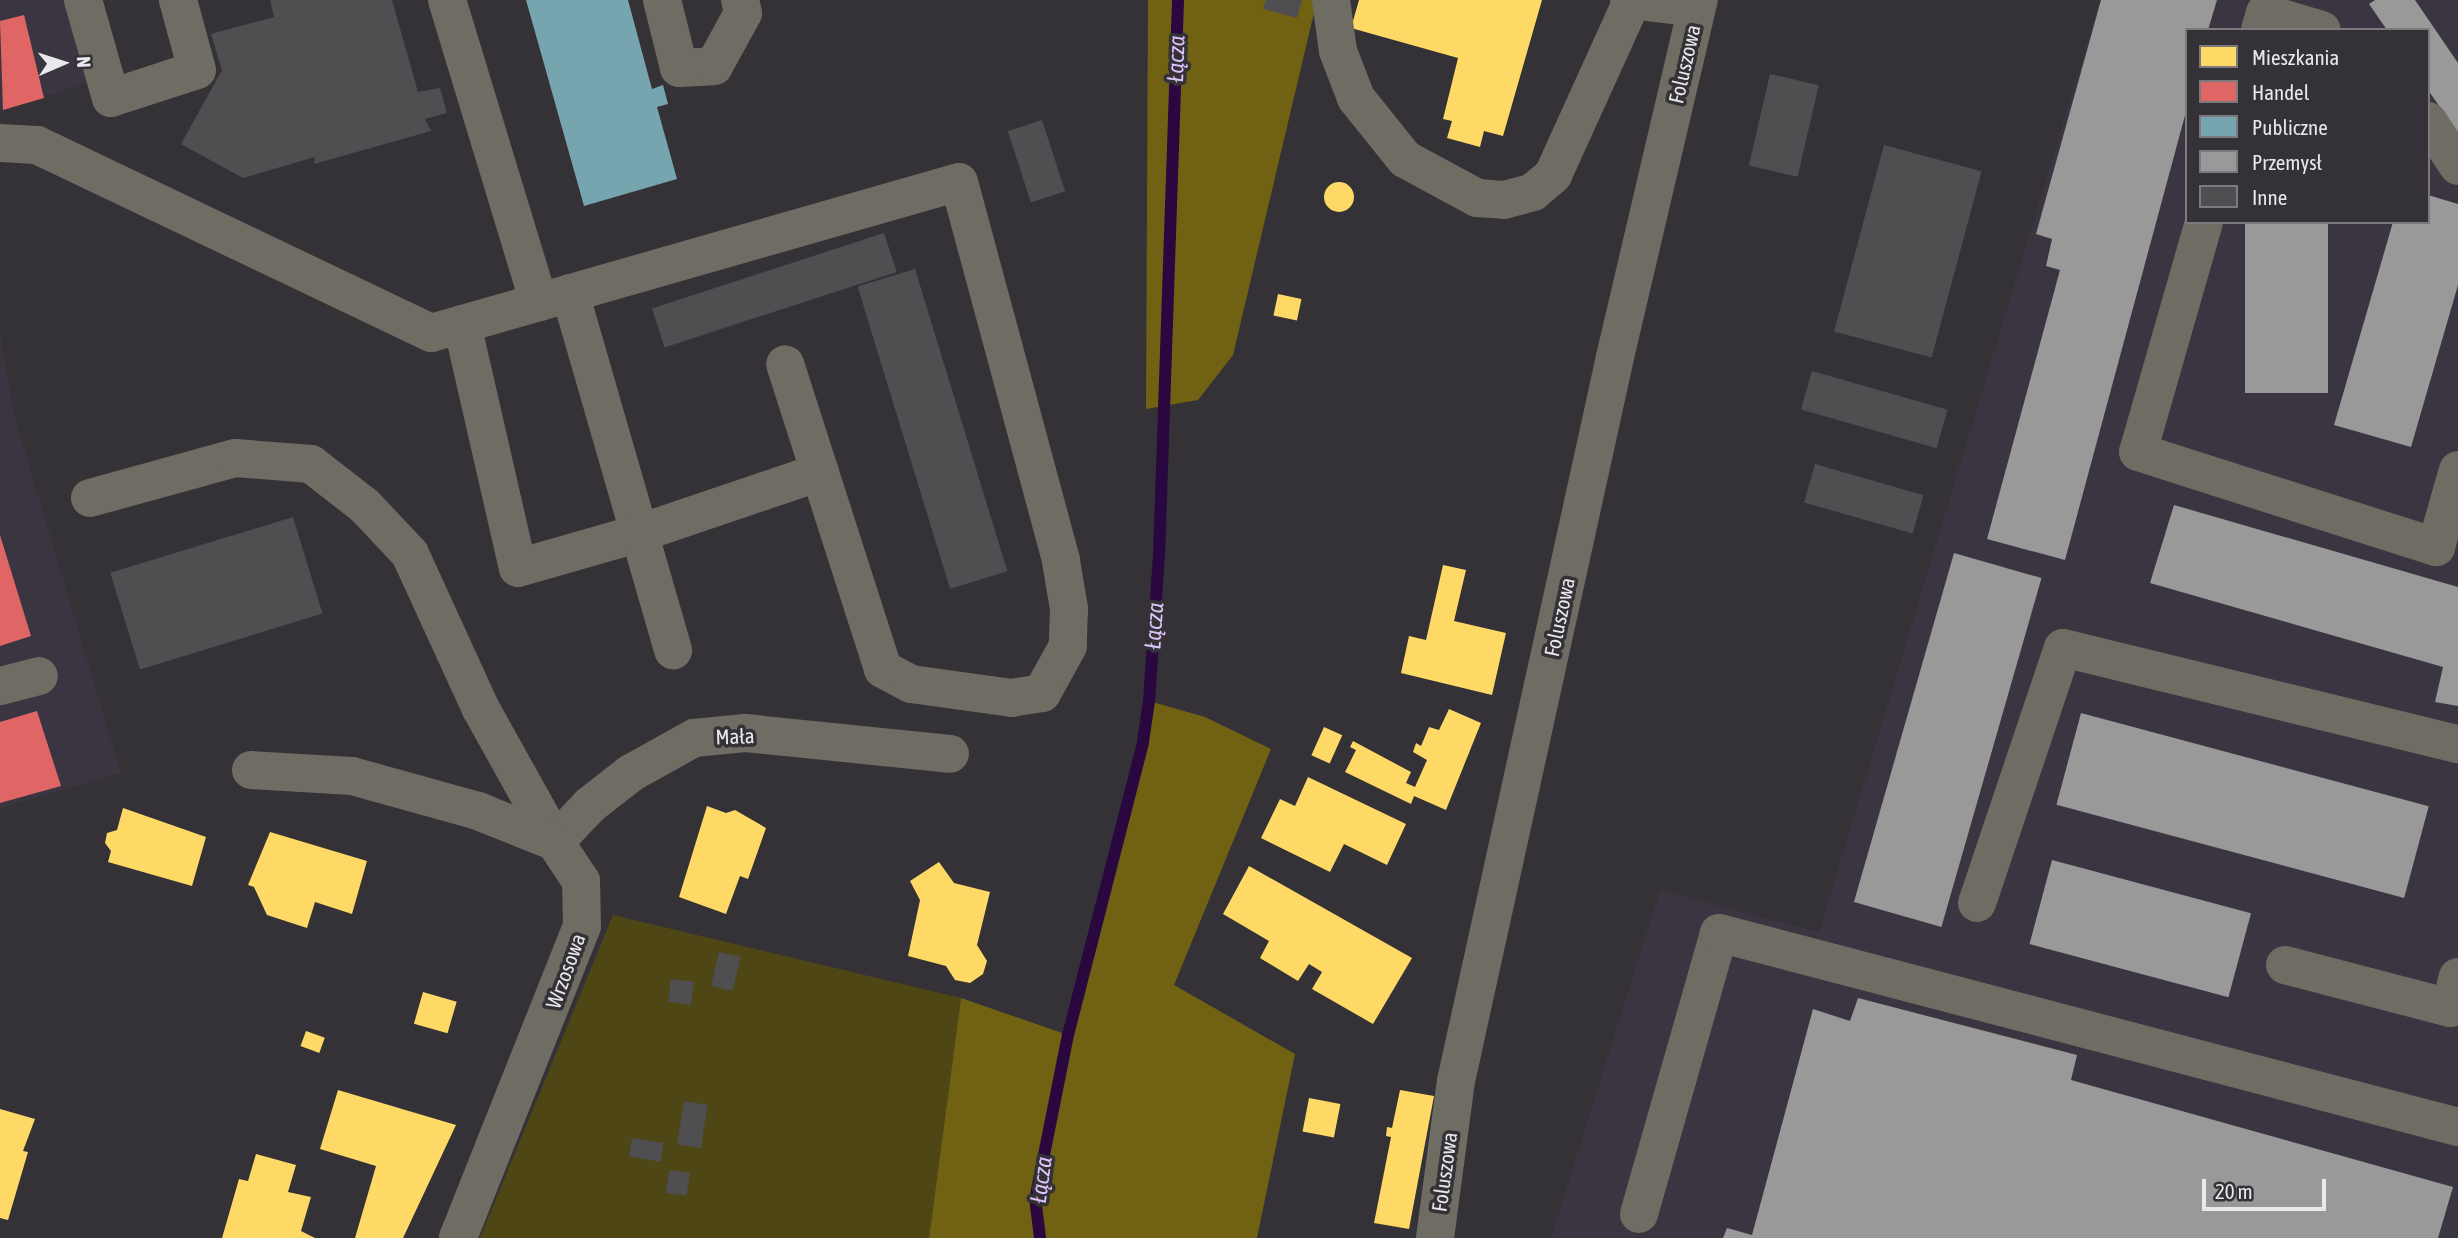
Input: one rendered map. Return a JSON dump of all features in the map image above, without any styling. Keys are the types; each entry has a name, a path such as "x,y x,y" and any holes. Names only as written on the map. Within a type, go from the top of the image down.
{"street":[{"path":"83,0 111,98 197,71 178,0"},
{"path":"447,0 640,533 673,650"},
{"path":"662,0 679,68 714,66 743,13 740,0"},
{"path":"1331,0 1338,51 1356,99 1405,159 1477,198 1504,200 1533,192 1553,175 1630,1 1698,4"},
{"name":"Foluszowa","path":"1435,1238 1456,1081 1615,356 1698,4"},
{"path":"2261,28 2265,13 2315,28"},
{"path":"2430,124 2458,166"},
{"path":"0,144 37,145 431,333 959,182 1061,561 1069,609 1068,646 1042,693 1012,698 911,684 883,669 785,364"},
{"path":"2203,224 2138,452 2447,550 2458,470"},
{"path":"462,324 519,568 640,533 820,472"},
{"name":"Wrzosowa","path":"90,498 235,458 311,464 365,506 410,554 487,720 555,842 581,881 582,926 458,1238"},
{"path":"1978,903 2063,648 2458,744"},
{"path":"0,686 40,676"},
{"name":"Mała","path":"555,842 590,805 631,773 694,738 745,733 950,754"},
{"path":"251,770 352,776 478,811 555,842"},
{"path":"1639,1214 1719,933 2458,1127"},
{"path":"2285,965 2450,1008 2458,977"}],"shaded area":[{"path":"0,0 83,0 105,77 0,111"},
{"path":"1148,0 1317,0 1233,355 1198,400 1146,409"},
{"path":"2100,0 2458,0 2458,1238 1551,1238 1660,890 1819,932"},
{"path":"0,333 15,418 121,773 0,808"},
{"path":"1149,701 1205,717 1271,749 1174,985 1295,1054 1257,1238 929,1238 961,998 1068,1035"},
{"path":"613,915 961,998 929,1238 480,1238"}],"building: Mieszkania":[{"path":"1359,0 1542,0 1503,136 1484,131 1480,147 1447,138 1452,121 1443,119 1458,58 1351,28"},
{"path":"1339,182 1349,187 1354,197 1349,207 1339,212 1329,207 1324,197 1329,187"},
{"path":"1278,294 1301,299 1297,321 1273,316"},
{"path":"1443,565 1466,570 1454,621 1506,633 1492,695 1401,673 1409,636 1426,640"},
{"path":"1449,709 1481,723 1446,810 1414,796 1411,804 1345,772 1356,750 1350,747 1353,741 1411,772 1406,783 1415,787 1427,760 1413,752 1416,743 1421,746 1429,727 1439,730"},
{"path":"1324,727 1342,735 1330,763 1311,755"},
{"path":"1308,777 1406,824 1387,865 1344,844 1330,872 1261,838 1280,799 1295,806"},
{"path":"707,806 726,813 735,810 766,828 748,879 740,876 726,914 679,897"},
{"path":"123,808 206,837 192,886 108,862 111,851 105,843 107,833 117,830"},
{"path":"270,832 367,861 352,914 315,902 307,928 267,915 254,887 248,885"},
{"path":"939,862 954,883 990,892 977,945 987,961 983,974 970,983 955,980 946,966 908,956 920,900 910,881"},
{"path":"1249,866 1412,958 1373,1024 1312,989 1322,972 1309,964 1298,981 1260,958 1269,941 1223,914"},
{"path":"423,992 457,1002 448,1033 414,1024"},
{"path":"306,1031 325,1038 319,1053 301,1046"},
{"path":"338,1090 456,1125 403,1238 355,1238 376,1166 320,1149"},
{"path":"1400,1090 1434,1096 1409,1229 1374,1223 1391,1137 1386,1136 1387,1127 1392,1128"},
{"path":"1309,1098 1340,1104 1334,1137 1303,1131"},
{"path":"0,1109 35,1119 23,1151 28,1152 8,1220 0,1218"},
{"path":"256,1154 296,1165 288,1192 311,1197 301,1231 315,1238 222,1238 239,1179 248,1181"}],"building: Handel":[{"path":"24,15 44,98 3,110 0,21"},
{"path":"0,535 31,636 0,646"},
{"path":"37,711 61,786 0,803 0,722"}],"building: Publiczne":[{"path":"526,0 628,0 652,89 663,85 668,104 657,107 677,179 584,206"}],"building: Przemysł":[{"path":"2101,0 2217,0 2209,28 2185,28 2185,115 2065,560 1987,539 2060,270 2046,266 2052,239 2036,234"},
{"path":"2375,0 2415,0 2458,63 2458,133 2430,93 2430,28 2386,28 2369,4"},
{"path":"2430,196 2458,204 2458,285 2411,447 2334,425 2392,224 2430,224"},
{"path":"2245,224 2328,224 2328,393 2245,393"},
{"path":"2174,505 2458,587 2458,706 2435,702 2443,667 2150,583"},
{"path":"1954,553 2041,578 1941,927 1854,902"},
{"path":"2081,713 2429,806 2404,898 2056,805"},
{"path":"2052,860 2251,913 2228,997 2029,944"},
{"path":"1858,998 2077,1055 2071,1080 2453,1187 2438,1238 1723,1238 1727,1228 1752,1235 1813,1009 1850,1021"}],"building: Inne":[{"path":"270,0 392,0 418,92 440,88 447,113 425,119 431,131 314,164 315,157 243,178 181,144 222,70 211,34 274,17"},
{"path":"1266,0 1302,0 1297,18 1263,9"},
{"path":"1770,74 1819,85 1798,177 1749,166"},
{"path":"1042,120 1065,191 1031,202 1008,131"},
{"path":"1884,145 1982,171 1932,358 1834,331"},
{"path":"884,233 897,272 665,347 652,308"},
{"path":"915,269 1007,571 950,589 858,287"},
{"path":"1812,371 1948,410 1937,448 1801,409"},
{"path":"1815,464 1924,495 1913,534 1804,502"},
{"path":"293,517 323,614 140,669 110,573"},
{"path":"719,952 740,957 733,991 711,986"},
{"path":"671,979 694,982 691,1005 668,1002"},
{"path":"684,1101 708,1105 701,1148 677,1144"},
{"path":"632,1138 664,1143 661,1162 629,1157"},
{"path":"669,1170 690,1173 687,1196 666,1193"}],"waterway":[{"name":"Łącza","path":"1040,1238 1035,1200 1068,1035 1143,742 1149,701 1159,556 1178,0"}]}
